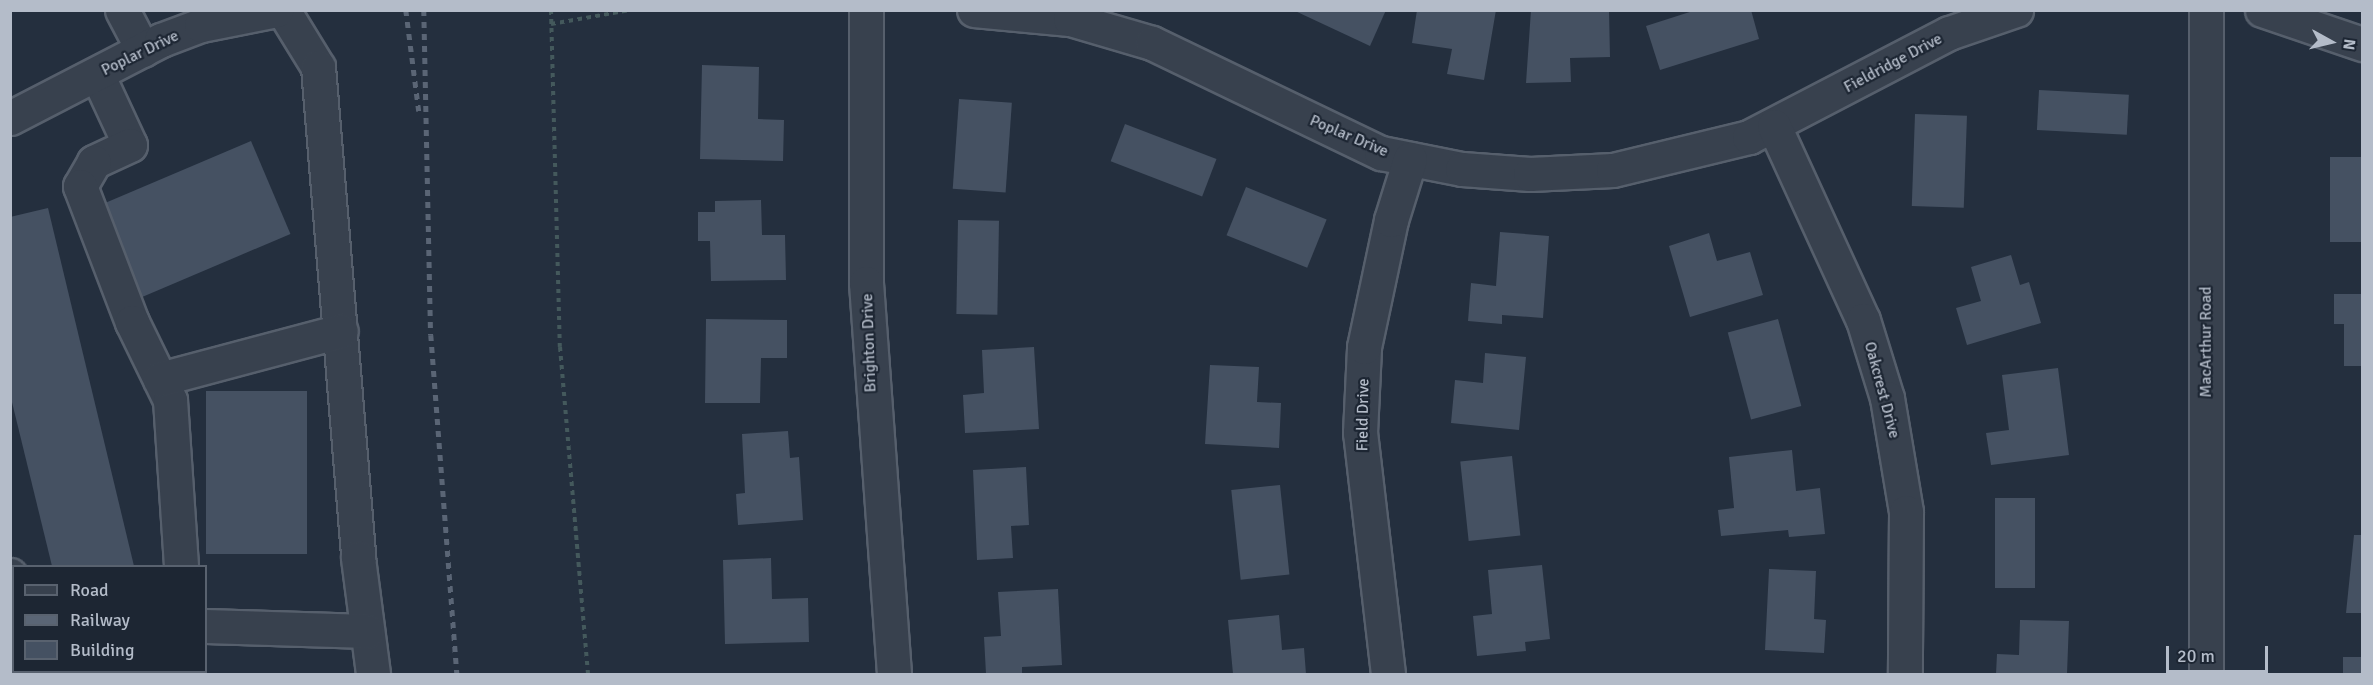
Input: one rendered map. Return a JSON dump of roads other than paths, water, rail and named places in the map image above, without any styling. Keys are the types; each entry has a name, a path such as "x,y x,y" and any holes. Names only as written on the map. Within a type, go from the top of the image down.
{"street":[{"path":"122,10 143,50"},
{"name":"Poplar Drive","path":"10,118 143,50 201,25 277,10"},
{"path":"283,10 318,68 367,632 373,675"},
{"name":"Brighton Drive","path":"866,10 870,376 894,675"},
{"name":"Poplar Drive","path":"974,10 1070,19 1152,43 1335,134 1410,159 1530,174 1613,170 1705,150 1774,126"},
{"name":"Fieldridge Drive","path":"1774,126 1949,33 2016,10"},
{"name":"MacArthur Road","path":"2206,10 2206,675"},
{"path":"2262,10 2362,44"},
{"path":"97,74 130,145 94,162 80,186 170,400 181,565"},
{"name":"Oakcrest Drive","path":"1774,126 1863,320 1887,398 1906,512 1905,675"},
{"name":"Field Drive","path":"1388,675 1360,433 1364,347 1391,219 1410,159"},
{"path":"160,379 341,331"},
{"path":"207,626 367,632"}],"railway":[{"path":"406,10 419,111"},
{"path":"424,10 431,335 457,674"}]}
